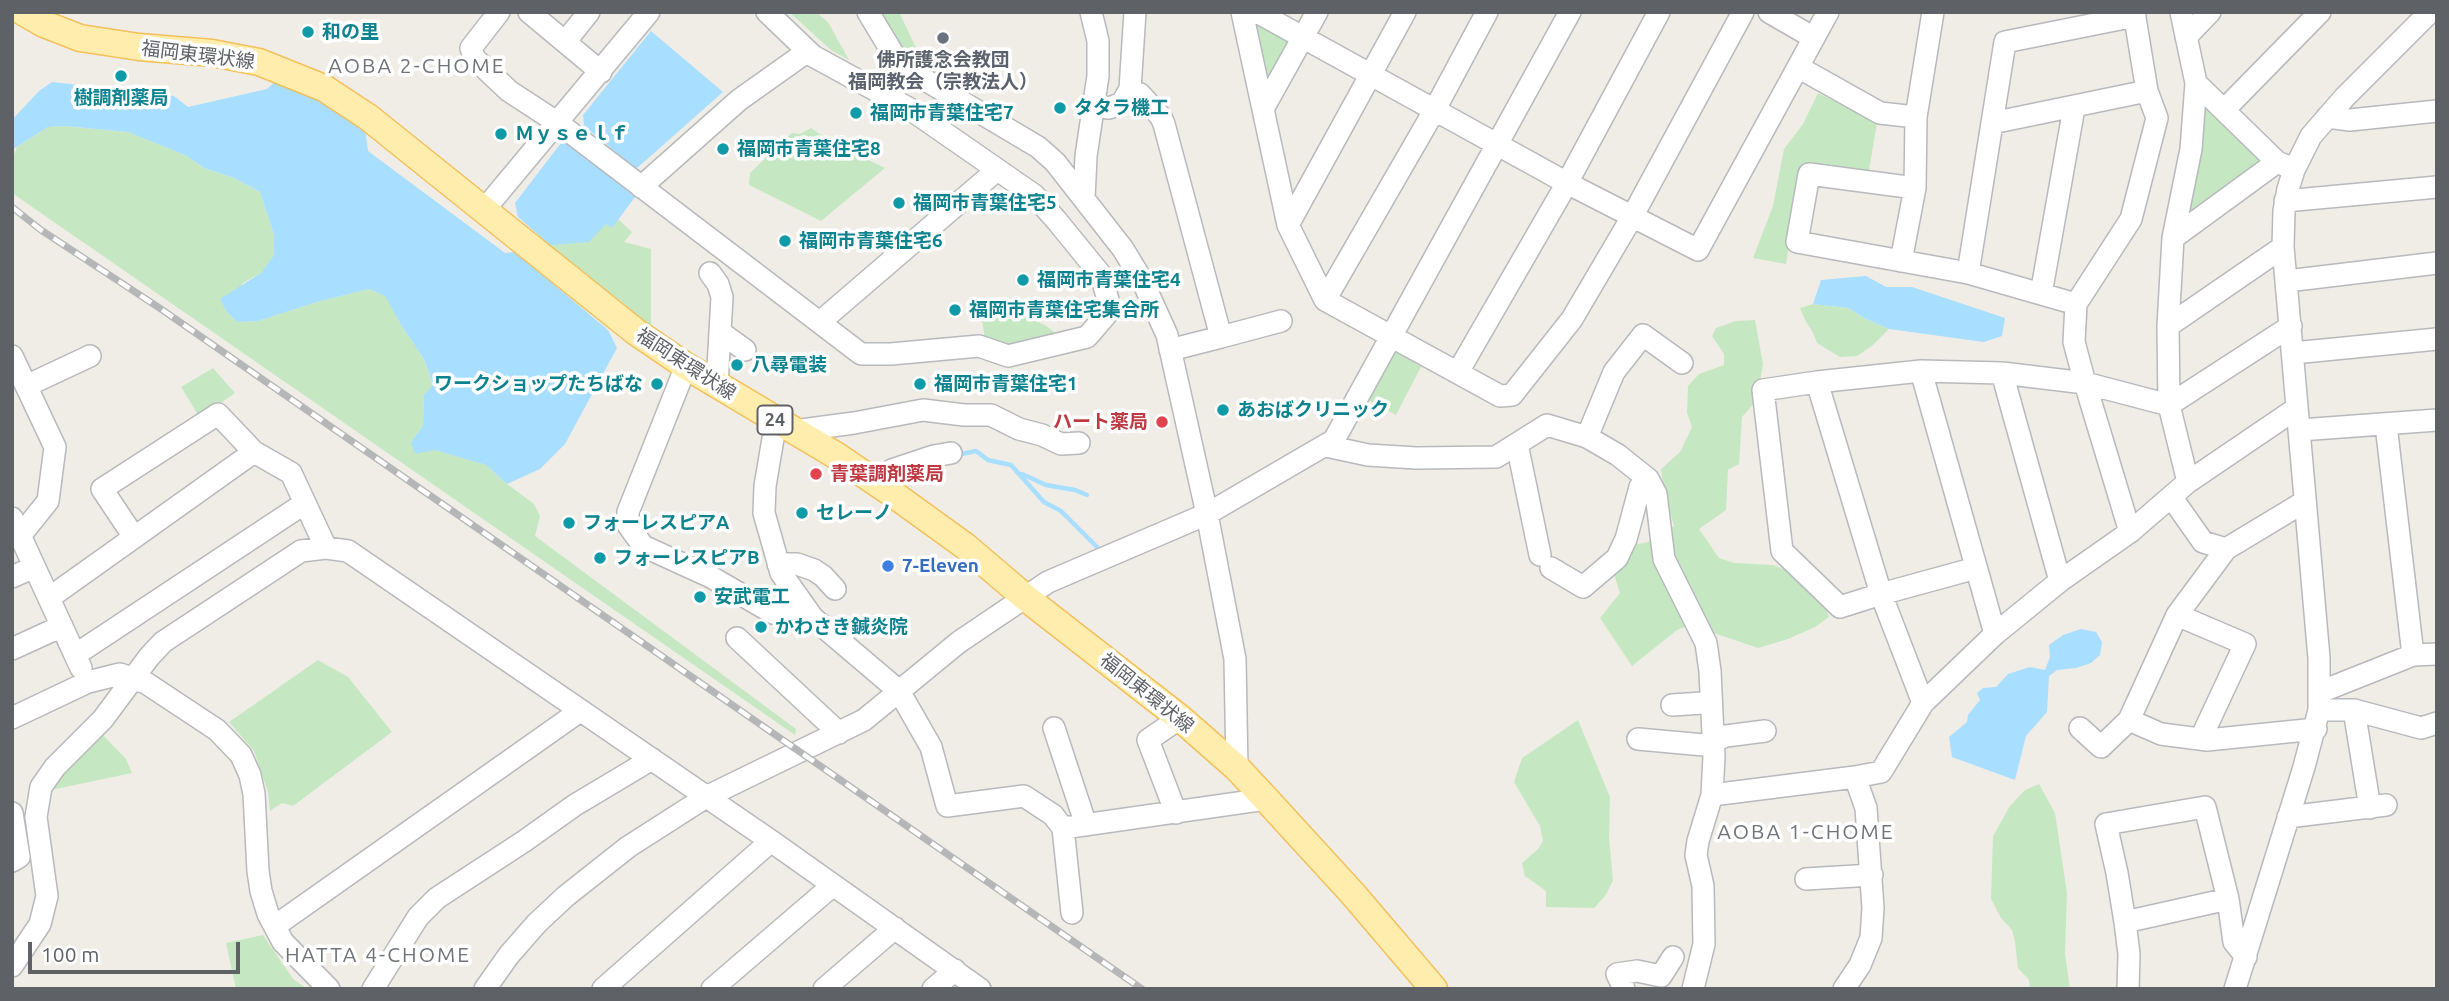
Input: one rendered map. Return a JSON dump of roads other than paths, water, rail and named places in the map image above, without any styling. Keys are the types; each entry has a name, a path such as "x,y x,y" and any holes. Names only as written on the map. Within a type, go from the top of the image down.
{"main road":[{"name":"福岡東環状線","path":"23,12 44,24 80,38 139,47 212,53 259,62 324,88 368,117 636,332 686,366 880,485 965,546 1026,598 1180,718 1237,768 1340,879 1434,989"}],"street":[{"path":"499,12 471,48 474,58 509,91 558,123 861,354 979,346 1009,356 1087,337 1106,316 1108,300 1101,275 1034,195 910,109 808,51 767,12"},
{"path":"529,12 601,72"},
{"path":"565,42 589,12"},
{"path":"484,210 649,12"},
{"path":"868,12 905,68 1038,147 1055,162 1123,249 1143,282 1167,335 1207,514 1234,659 1237,768"},
{"path":"1084,199 1086,156 1098,64 1098,41 1091,12"},
{"path":"1092,106 1109,108 1122,103 1130,89 1135,12"},
{"path":"1242,12 1288,225 1325,300 1500,396 1512,395 1572,319 1632,217 1743,12"},
{"path":"1257,12 1567,183 1698,250 1828,12"},
{"path":"1263,109 1317,12"},
{"path":"1288,225 1405,12"},
{"path":"1325,300 1434,111 1487,12"},
{"path":"485,989 537,923 566,896 628,847 706,797 864,720 960,642 1048,582 1207,514 1334,439 1570,12"},
{"path":"1458,372 1567,183 1659,12"},
{"path":"1769,12 1814,38"},
{"path":"1901,261 1915,188 1916,117 1933,12"},
{"path":"2180,12 2196,83 2191,149 2173,238 2168,326 2169,405 2188,482"},
{"path":"2186,37 2210,12"},
{"path":"2224,110 2320,12"},
{"path":"2173,238 2286,166 2327,117 2430,12"},
{"path":"1968,273 2005,42 2134,14 2147,92 2157,118 2131,219 2076,304 2074,342 2130,532"},
{"path":"2410,32 2437,30"},
{"path":"641,187 739,100 808,51"},
{"path":"1798,67 1880,113 1916,117"},
{"path":"2196,83 2286,166 2283,247 2300,430 2318,710 2235,989"},
{"path":"1992,123 2147,92"},
{"path":"1127,94 1140,94 1164,124 1221,337"},
{"path":"2041,294 2074,108"},
{"path":"2327,117 2350,120 2437,111"},
{"path":"820,323 997,170"},
{"path":"1915,188 1809,174 1797,242 1968,273 2076,304"},
{"path":"2285,201 2437,187"},
{"path":"2168,326 2283,247"},
{"path":"2287,281 2437,263"},
{"path":"710,273 718,284 722,297 717,385"},
{"path":"1170,350 1281,321"},
{"path":"1976,568 1840,607 1782,551 1763,390 1921,371 2002,373 2085,383 2169,405 2291,326"},
{"path":"720,332 745,350"},
{"path":"1587,437 1614,372 1643,335 1682,363"},
{"path":"2293,353 2437,339"},
{"path":"12,356 55,447 48,501 16,527 88,682"},
{"path":"26,386 90,356"},
{"path":"686,366 628,512 628,525 643,546 711,577 773,613 813,618"},
{"path":"1921,371 1995,634"},
{"path":"2002,373 2060,581"},
{"path":"1817,382 1881,594 1923,703"},
{"path":"1712,795 1881,772 1923,703 1995,634 2060,581 2130,532 2188,482 2297,408"},
{"path":"1072,913 1063,828 1053,815 1024,796 947,806 931,747 900,691 813,618 781,573 764,513 765,486 785,426 854,423 923,410 991,415 1019,429 1061,444 1079,443"},
{"path":"134,537 102,489 218,414 254,452 291,473 326,548"},
{"path":"2300,430 2437,420"},
{"path":"1326,446 1368,455 1444,459 1496,457 1547,425 1587,437 1618,455 1648,479 1656,494 1664,559 1706,643 1713,743 1712,795 1696,855 1703,886 1704,944 1693,989"},
{"path":"2386,425 2413,655"},
{"path":"1517,444 1545,562 1583,587 1617,558 1626,539 1640,487 1648,479"},
{"path":"49,597 254,452"},
{"path":"880,485 891,470 951,453"},
{"path":"2172,498 2203,542 2226,549"},
{"path":"2080,728 2101,747 2129,720 2177,615 2226,549 2304,502"},
{"path":"75,655 305,503"},
{"path":"12,965 40,924 47,896 36,817 41,787 55,767 103,719 133,677 163,642 300,551 326,548 348,551 771,841 980,989"},
{"path":"778,564 797,564 814,570 835,589"},
{"path":"12,578 34,567"},
{"path":"2177,615 2245,645 2201,738"},
{"path":"12,649 62,626"},
{"path":"737,638 839,733"},
{"path":"2129,720 2161,734 2207,740 2318,710 2413,655 2437,654"},
{"path":"12,718 88,682 120,674 146,683 217,730 241,755 254,794 261,891 268,914 283,942 329,989"},
{"path":"1672,705 1711,700"},
{"path":"2318,710 2354,710 2421,728 2437,723"},
{"path":"2288,817 2378,806 2354,710"},
{"path":"275,926 580,711"},
{"path":"1176,813 1148,740 1180,718"},
{"path":"1054,728 1086,825"},
{"path":"1638,739 1704,745 1726,736 1765,731"},
{"path":"373,989 418,917 438,898 575,805 652,759"},
{"path":"1844,989 1860,965 1871,938 1872,875 1866,808 1855,777"},
{"path":"1063,828 1266,799"},
{"path":"2128,989 2129,954 2125,922 2118,873 2106,824 2205,807 2228,899 2234,942 2246,957"},
{"path":"12,813 19,858 12,861"},
{"path":"603,989 771,841"},
{"path":"1806,879 1872,875"},
{"path":"712,989 832,886"},
{"path":"2125,922 2228,899"},
{"path":"824,989 895,928"},
{"path":"1624,989 1617,974 1637,971 1661,976 1673,957"},
{"path":"933,989 955,971"}],"water":[{"path":"651,31 723,92 636,169 584,126 583,115"},
{"path":"279,78 365,128 368,151 505,253 515,252 608,330 617,348 565,444 540,469 507,484 486,465 435,450 415,454 411,442 423,426 424,395 433,385 424,359 385,296 369,289 258,321 237,322 220,299 261,273 274,255 274,235 260,192 234,178 204,168 187,156 128,132 48,127 12,150 12,120 39,91 52,82 174,96 188,107 267,89"},
{"path":"564,139 635,197 612,228 606,224 589,242 550,245 518,217 515,203"},
{"path":"1866,276 1886,287 1912,287 2005,318 2002,336 1984,342 1889,329 1848,308 1813,304 1821,280"},
{"path":"2081,629 2096,632 2102,642 2100,655 2091,663 2057,670 2049,676 2047,712 2026,736 2015,780 1952,757 1949,737 1967,722 1968,715 1980,700 1977,693 1983,688 1996,687 2008,674 2030,667 2045,670 2050,657 2049,645 2063,635"}],"waterway":[{"path":"957,455 976,451 988,460 1011,465 1044,502 1061,511 1101,551"},
{"path":"1022,474 1046,485 1087,495"}],"railway":[{"path":"12,207 41,230 161,309 1142,989"}],"place":[{"name":"和の里","path":"308,32"},
{"name":"佛所護念会教団 福岡教会（宗教法人）","path":"943,38"},
{"name":"樹調剤薬局","path":"121,76"},
{"name":"タタラ機工","path":"1060,108"},
{"name":"福岡市青葉住宅7","path":"856,113"},
{"name":"Ｍｙｓｅｌｆ","path":"501,134"},
{"name":"福岡市青葉住宅8","path":"723,149"},
{"name":"福岡市青葉住宅5","path":"899,203"},
{"name":"福岡市青葉住宅6","path":"785,241"},
{"name":"福岡市青葉住宅4","path":"1023,280"},
{"name":"福岡市青葉住宅集合所","path":"955,310"},
{"name":"八尋電装","path":"737,365"},
{"name":"ワークショップたちばな","path":"657,384"},
{"name":"福岡市青葉住宅1","path":"920,384"},
{"name":"あおばクリニック","path":"1223,410"},
{"name":"ハート薬局","path":"1162,422"},
{"name":"青葉調剤薬局","path":"816,474"},
{"name":"セレーノ","path":"802,513"},
{"name":"フォーレスピアA","path":"569,523"},
{"name":"フォーレスピアB","path":"600,558"},
{"name":"7-Eleven","path":"888,566"},
{"name":"安武電工","path":"700,597"},
{"name":"かわさき鍼炎院","path":"761,627"}],"district":[{"name":"AOBA 2-CHOME","path":"417,66"},
{"name":"AOBA 1-CHOME","path":"1806,832"},
{"name":"HATTA 4-CHOME","path":"378,955"}]}
